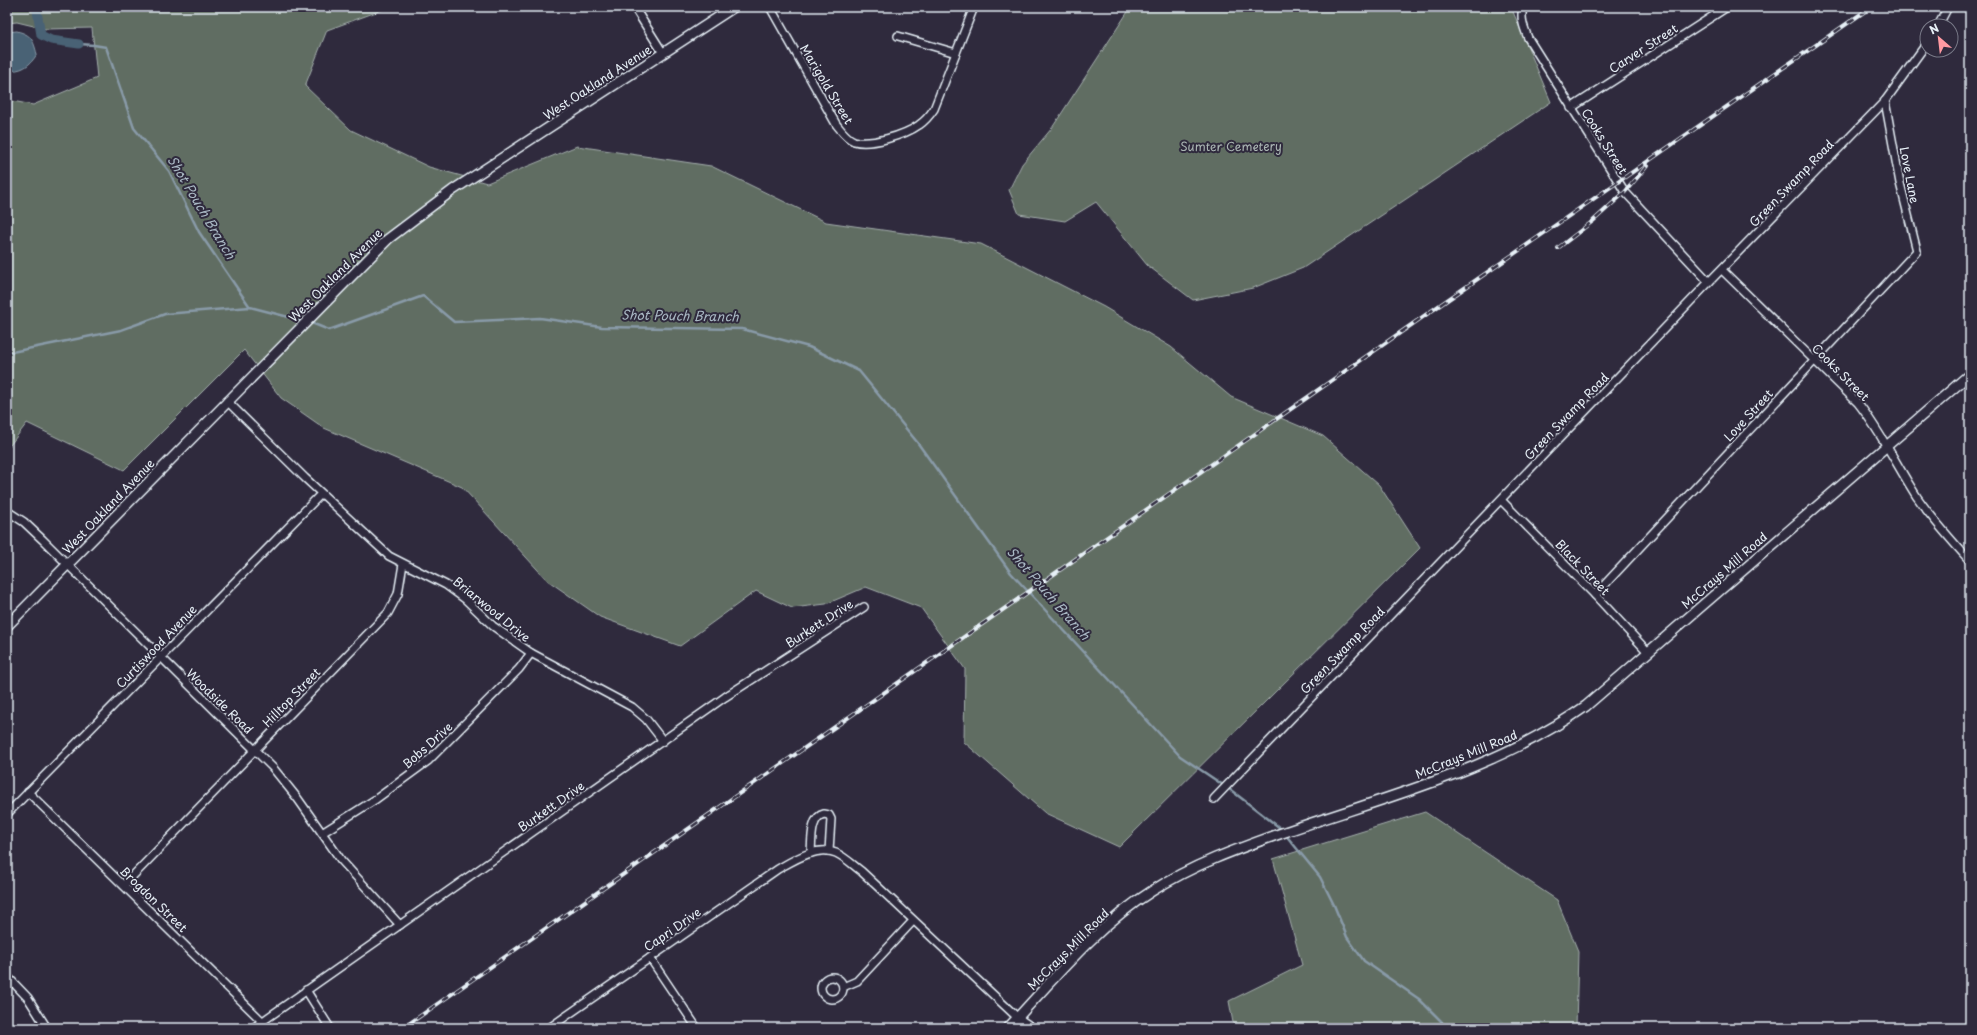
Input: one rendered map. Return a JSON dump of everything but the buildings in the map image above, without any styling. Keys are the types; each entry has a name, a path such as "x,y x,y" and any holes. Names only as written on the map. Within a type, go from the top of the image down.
{"street":[{"path":"634,7 663,53"},
{"name":"West Oakland Avenue","path":"7,626 296,330 388,239 425,210 734,7"},
{"name":"Marigold Street","path":"770,7 836,124 848,138 854,141 876,141 908,132 921,125 934,109 974,7"},
{"name":"Carver Street","path":"1571,108 1727,7"},
{"path":"1942,18 1948,7"},
{"name":"Cooks Street","path":"1522,8 1521,14 1528,38 1625,192 1709,282"},
{"path":"898,36 956,53"},
{"name":"Green Swamp Road","path":"1214,799 1709,282 1885,101 1919,54"},
{"name":"Love Lane","path":"1885,101 1900,183 1917,251"},
{"name":"Love Street","path":"1595,595 1814,359 1917,251"},
{"name":"Cooks Street","path":"1722,270 1858,403 1887,446 1922,504 1938,526 1970,561"},
{"name":"McCrays Mill Road","path":"1008,1028 1097,934 1130,906 1152,891 1202,863 1257,842 1468,769 1513,750 1559,725 1586,706 1970,374"},
{"name":"Briarwood Drive","path":"227,401 321,494 379,548 403,564 437,580 454,591 493,626 531,653 632,706 646,718 663,741"},
{"name":"Curtiswood Avenue","path":"7,814 321,494"},
{"name":"Black Street","path":"1501,500 1595,595 1648,652"},
{"name":"Woodside Road","path":"7,510 24,522 273,768 298,799 349,869 400,925"},
{"name":"Hilltop Street","path":"124,885 388,613 398,594 403,564"},
{"name":"Burkett Drive","path":"253,1028 725,697 864,606"},
{"name":"Bobs Drive","path":"322,833 382,795 428,761 519,669 531,653"},
{"name":"Brogdon Street","path":"28,792 263,1022"},
{"path":"811,853 817,817 824,814 829,815 831,819 829,851 842,856 861,871 1018,1018 1033,1028"},
{"name":"Capri Drive","path":"549,1028 778,869 811,853 829,851"},
{"path":"843,987 857,981 913,921"},
{"path":"650,958 697,1028"},
{"path":"7,976 28,998 47,1028"},
{"path":"306,990 330,1028"}],"green space":[{"path":"7,7 390,7 327,30 305,86 351,130 429,167 487,183 577,146 711,166 826,222 981,244 1104,307 1171,347 1231,397 1323,436 1379,485 1420,548 1119,847 1045,813 964,742 965,669 921,608 866,587 826,604 792,608 756,591 680,646 600,617 547,580 462,487 324,428 281,398 244,350 124,470 27,423 7,449 7,100 33,105 97,78 92,28 46,29 17,22 7,23"},
{"name":"Sumter Cemetery","path":"1131,7 1511,7 1551,102 1303,268 1253,288 1193,300 1147,265 1096,202 1065,221 1019,214 1009,190 1022,164 1052,128"},
{"path":"1425,812 1557,900 1578,951 1576,1028 1234,1028 1229,1001 1302,965 1273,859"}],"water":[{"path":"17,31 29,36 37,54 25,67 17,70 7,70 7,32"}],"waterway":[{"name":"Shot Pouch Branch","path":"37,11 41,35 51,40 79,44"},
{"name":"Shot Pouch Branch","path":"79,44 106,47 134,128 169,171 199,232 250,307"},
{"name":"Shot Pouch Branch","path":"309,322 329,330 423,296 454,322 540,318 602,327 742,329 809,347 859,371 917,442 1011,573 1180,756 1232,791 1280,828 1320,877 1334,905 1347,937 1364,961 1419,999 1442,1022 1445,1028"},
{"path":"7,353 121,330 165,314 250,307 304,321"}],"railway":[{"path":"403,1028 1427,314 1871,7"},
{"path":"1558,248 1593,221 1625,192 1647,166"}]}
